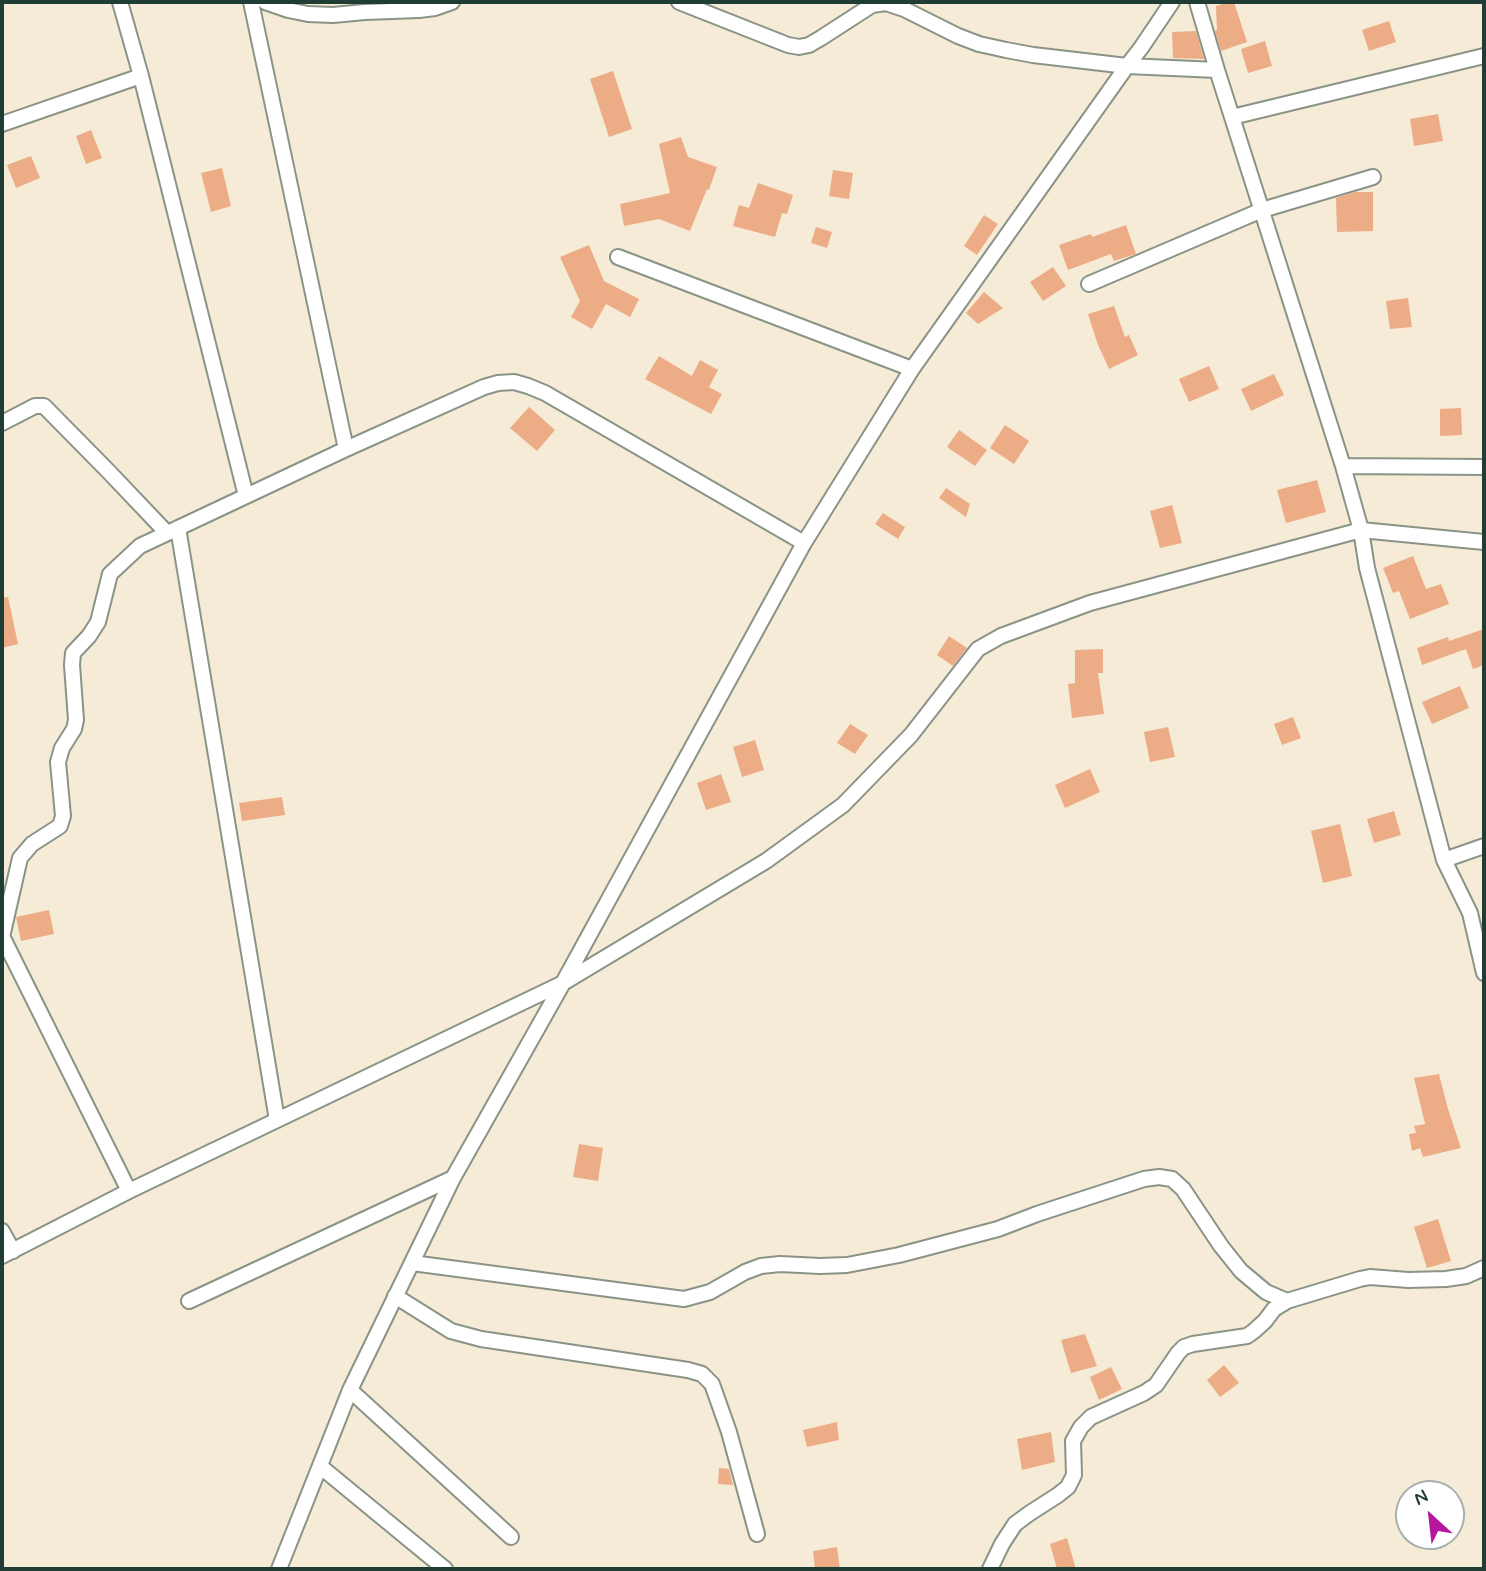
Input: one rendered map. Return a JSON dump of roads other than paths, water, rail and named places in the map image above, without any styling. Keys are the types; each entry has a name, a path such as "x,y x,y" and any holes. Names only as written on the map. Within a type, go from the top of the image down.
{"street":[{"path":"120,2 246,496"},
{"path":"251,2 346,449"},
{"path":"265,2 308,14 332,15 419,10 452,2"},
{"path":"679,2 799,47 809,45 872,5 886,3 979,44 1032,55 1126,66 1217,71"},
{"path":"279,1569 350,1390 453,1178 804,543 912,369 1172,2"},
{"path":"1197,2 1343,466 1444,860 1470,913 1484,973"},
{"path":"1232,117 1484,56"},
{"path":"2,124 141,76"},
{"path":"1089,284 1262,210 1373,177"},
{"path":"618,257 912,369"},
{"path":"129,1191 2,936 20,858 32,844 60,827 63,817 58,762 76,720 73,653 98,622 110,574 141,546 172,531 484,387 514,382 545,393 804,543"},
{"path":"2,423 35,406 44,406 172,531 277,1120"},
{"path":"1343,466 1484,467"},
{"path":"2,1231 7,1253 129,1191 563,983 766,861 843,804 911,735 978,649 1001,636 1090,603 1361,530 1484,542"},
{"path":"1444,860 1484,846"},
{"path":"412,1263 684,1299 710,1293 745,1272 761,1266 847,1265 899,1255 998,1229 1037,1214 1159,1177 1171,1179 1183,1189 1241,1271 1266,1292 1287,1301"},
{"path":"189,1301 453,1178"},
{"path":"990,1569 1015,1524 1068,1487 1074,1475 1073,1441 1081,1427 1091,1417 1156,1385 1184,1347 1193,1343 1247,1336 1260,1326 1274,1309 1287,1301 1360,1279 1446,1279 1466,1276 1484,1268"},
{"path":"395,1296 452,1331 481,1339 702,1374 712,1384 729,1432 757,1534"},
{"path":"350,1390 511,1537"},
{"path":"321,1467 445,1569"}]}
